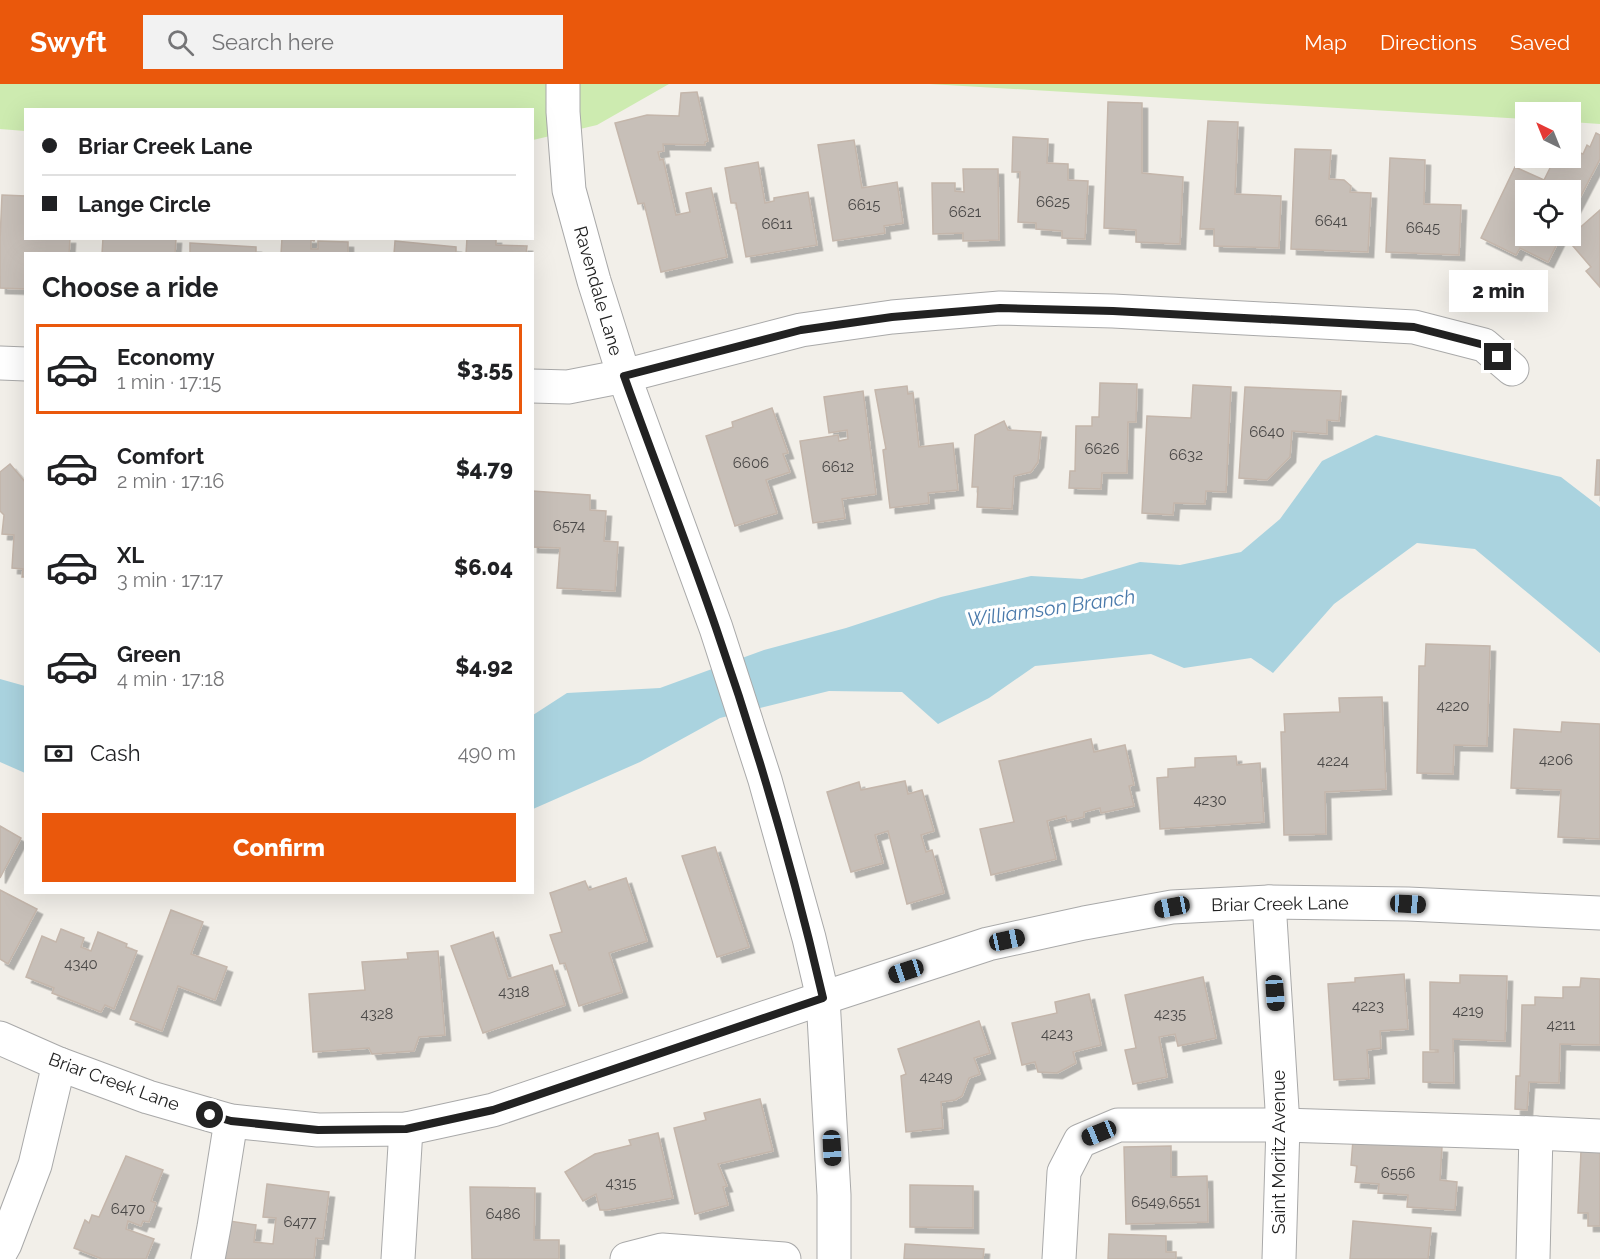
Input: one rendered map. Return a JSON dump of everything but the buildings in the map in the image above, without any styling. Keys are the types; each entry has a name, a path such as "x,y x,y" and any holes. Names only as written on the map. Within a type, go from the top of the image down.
{"street":[{"name":"Ravendale Lane","path":"563,84 569,190 594,281 624,376 716,628 765,780 809,938 823,998 833,1171 834,1259"},
{"path":"534,386 568,387 624,376 801,330 892,317 1000,308 1113,311 1414,327 1484,345 1512,369"},
{"path":"0,363 24,364"},
{"name":"Briar Creek Lane","path":"0,1038 59,1064 148,1097 231,1121 318,1130 406,1129 493,1110 988,944 1172,907 1269,902 1408,904 1600,913"},
{"name":"Saint Moritz Avenue","path":"1269,902 1283,1125 1279,1259"},
{"path":"0,1253 35,1165 59,1064"},
{"path":"208,1259 231,1121"},
{"path":"1059,1259 1064,1172 1080,1141 1118,1125 1283,1125 1600,1136"},
{"path":"398,1259 406,1129"},
{"path":"1533,1259 1536,1133"},
{"path":"627,1259 662,1250 784,1259"}],"green space":[{"path":"0,84 669,84 597,125 534,140 534,108 24,108 24,131 0,129"},
{"path":"929,84 1600,84 1600,124 1581,123 1581,102 1515,102 1515,118"}],"water":[{"name":"Williamson Branch","path":"1376,435 1561,477 1600,507 1600,653 1475,549 1417,543 1334,604 1273,673 1251,658 1184,668 1151,654 1035,666 989,698 938,724 902,692 829,691 720,718 640,762 534,809 534,714 567,693 660,688 764,650 846,628 941,597 1031,576 1082,579 1140,562 1180,565 1241,552 1280,519 1322,461"},
{"path":"0,679 24,686 24,773 0,762"}],"route":[{"path":"210,1115 231,1121 318,1130 406,1129 493,1110 823,998 809,938 765,780 716,628 624,376 801,330 892,317 1000,308 1113,311 1414,327 1484,345 1498,357"}]}
